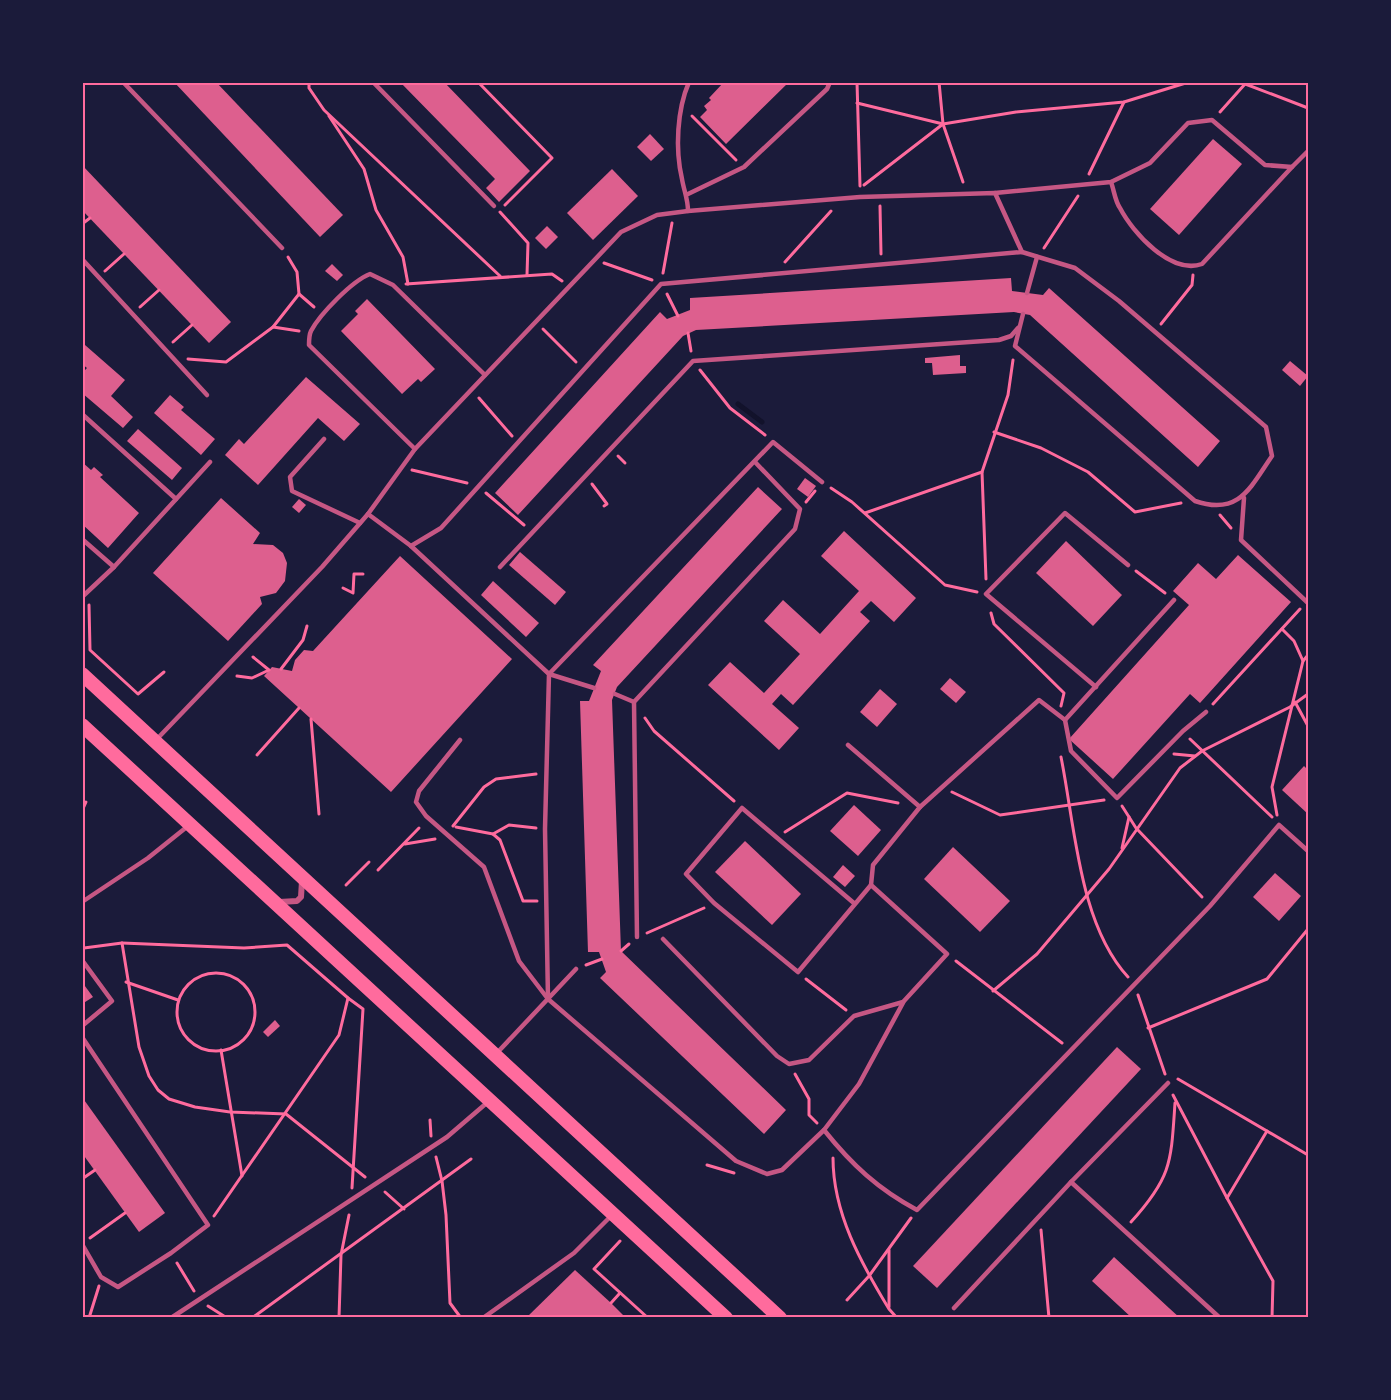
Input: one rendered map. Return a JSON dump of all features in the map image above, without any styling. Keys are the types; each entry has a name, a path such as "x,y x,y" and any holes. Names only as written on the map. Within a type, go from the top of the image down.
{"main road":[{"path":"82,674 780,1317"},
{"path":"82,725 491,1100 612,1215 726,1317"}],"street":[{"path":"273,900 290,904 301,897 302,881 298,873"}],"lane":[{"path":"123,82 282,248"},
{"path":"373,82 494,206"},
{"path":"688,211 688,194 682,180 680,151 682,105 689,82"},
{"path":"688,194 744,168 827,89 830,82"},
{"path":"155,741 322,567 368,514 415,449 621,232 657,215 688,211 842,199 967,195 1111,182 1150,164 1188,123 1212,120 1265,165 1292,167"},
{"path":"1111,182 1119,207 1138,233 1161,257 1193,267 1202,264 1308,151"},
{"path":"995,193 1022,252"},
{"path":"411,546 441,528 661,284 1022,252 1075,268 1155,332 1266,427 1272,456 1244,498 1241,540 1308,602"},
{"path":"1028,293 1037,257"},
{"path":"82,259 207,395"},
{"path":"415,449 309,345 310,332 323,315 359,278 370,274 393,285 485,375"},
{"path":"1023,314 1014,346 1195,501 1213,507 1244,498"},
{"path":"500,567 693,361 999,340 1011,336 1019,327"},
{"path":"82,414 176,499"},
{"path":"324,439 290,477 292,491 360,523"},
{"path":"548,999 545,829 549,674 773,442 822,482"},
{"path":"82,597 114,567 210,462"},
{"path":"637,937 634,702 795,529 800,509 755,462"},
{"path":"1096,687 986,594 1065,513 1128,565"},
{"path":"368,514 411,546 549,674 594,688"},
{"path":"82,539 114,567"},
{"path":"1065,720 1174,600"},
{"path":"615,694 634,702"},
{"path":"855,904 742,808 686,874 714,903 798,972 871,885 873,865 920,807 1040,700 1065,720 1071,751 1117,798 1183,731 1206,712"},
{"path":"460,740 419,791 416,802 426,816 484,867 519,961 548,999 736,1161 754,1170 767,1174 782,1170 824,1130 859,1084 904,1002 947,954 871,885"},
{"path":"849,745 920,807"},
{"path":"82,902 148,858 190,824"},
{"path":"824,1130 845,1156 885,1193 918,1210 1210,906 1279,825 1308,851"},
{"path":"663,939 777,1056 789,1064 809,1060 854,1016 904,1002"},
{"path":"82,960 112,1001 82,1026"},
{"path":"495,1055 576,969"},
{"path":"82,1037 208,1225 171,1253 118,1287 101,1277 82,1244"},
{"path":"954,1308 1071,1182 1168,1083"},
{"path":"171,1317 432,1146 491,1100"},
{"path":"1071,1182 1220,1317"},
{"path":"483,1317 573,1253 612,1215"}],"path":[{"path":"309,82 309,88 364,169 376,210 403,257 408,284"},
{"path":"478,82 552,158 499,211"},
{"path":"857,82 860,188 944,124"},
{"path":"939,82 944,124 967,195"},
{"path":"857,103 944,124 1016,112 1124,102 1189,82"},
{"path":"1240,82 1308,108"},
{"path":"1212,120 1245,84"},
{"path":"1037,257 1084,185 1124,102"},
{"path":"682,105 744,168"},
{"path":"324,110 500,276"},
{"path":"880,197 881,264"},
{"path":"775,274 842,199"},
{"path":"494,206 528,243 527,275"},
{"path":"673,213 661,284 678,316"},
{"path":"82,224 90,218"},
{"path":"282,248 297,272 300,294 323,315"},
{"path":"99,277 124,254"},
{"path":"594,259 661,284"},
{"path":"1155,332 1192,285 1193,267"},
{"path":"393,285 552,274 569,286"},
{"path":"132,314 159,290"},
{"path":"171,357 226,362 273,327 300,294"},
{"path":"164,350 192,325"},
{"path":"539,326 584,369"},
{"path":"273,327 310,332"},
{"path":"688,333 693,361 730,408 773,442"},
{"path":"1014,346 1008,395 982,472 986,594 994,624 1064,693 1059,716"},
{"path":"476,394 518,442"},
{"path":"994,432 1041,448 1088,472 1136,512 1195,501"},
{"path":"410,470 478,486 532,532"},
{"path":"865,513 982,472"},
{"path":"800,509 822,482 865,513 945,585 986,594"},
{"path":"599,491 607,504 604,506"},
{"path":"1213,507 1241,540"},
{"path":"1128,565 1174,600"},
{"path":"344,588 353,594 354,574 363,574"},
{"path":"89,601 90,650 138,694 164,672"},
{"path":"1206,712 1308,602"},
{"path":"281,669 303,640 307,626"},
{"path":"1282,629 1294,641 1303,661"},
{"path":"1279,825 1272,787 1290,707 1303,661 1308,655"},
{"path":"237,676 252,678 269,670 253,657"},
{"path":"993,991 1037,954 1086,896 1180,768 1202,752 1290,707 1308,694"},
{"path":"1295,702 1308,726"},
{"path":"257,755 298,708"},
{"path":"311,719 319,814"},
{"path":"654,731 742,808"},
{"path":"1183,731 1279,825"},
{"path":"1161,753 1196,756"},
{"path":"1061,754 1086,896 1112,960 1134,985 1175,1102 1273,1281 1272,1317"},
{"path":"405,844 430,842 446,833 484,787 496,779 547,772"},
{"path":"943,787 1000,815 1117,798 1136,828 1210,906"},
{"path":"776,837 847,793 920,807"},
{"path":"82,811 86,802"},
{"path":"1121,849 1129,817"},
{"path":"494,834 509,825 545,829"},
{"path":"453,826 494,834 500,840 523,901 546,901"},
{"path":"378,870 419,828"},
{"path":"346,885 369,862"},
{"path":"637,937 714,903"},
{"path":"1148,1028 1268,979 1308,929"},
{"path":"637,937 663,939"},
{"path":"82,948 122,943 244,948 287,945 363,1009 358,1054"},
{"path":"122,943 126,982 139,1047 149,1077 158,1090 178,1102 230,1112 286,1114 352,1168"},
{"path":"947,954 1071,1049"},
{"path":"576,969 602,959"},
{"path":"798,972 854,1016"},
{"path":"222,973 243,983 252,996 254,1020 242,1040 221,1050 206,1050 186,1037 176,1016 178,1000 186,986 206,974 222,973"},
{"path":"126,982 178,1000"},
{"path":"208,1225 339,1035 348,998"},
{"path":"221,1050 242,1176"},
{"path":"789,1064 809,1099 809,1115 824,1130"},
{"path":"1168,1083 1179,1079 1308,1155"},
{"path":"1124,1230 1150,1202 1168,1172 1175,1102"},
{"path":"430,1120 432,1146 442,1181 450,1303 461,1317"},
{"path":"1227,1198 1267,1131"},
{"path":"833,1141 833,1171 850,1240 889,1309 897,1317"},
{"path":"252,1317 471,1159"},
{"path":"82,1179 95,1170"},
{"path":"847,1300 869,1276 918,1210"},
{"path":"82,1244 125,1213"},
{"path":"1040,1216 1049,1317"},
{"path":"620,1241 594,1269 648,1317"},
{"path":"889,1248 889,1309"},
{"path":"89,1317 101,1277"},
{"path":"610,1303 620,1293"}],"building":[{"path":"174,82 216,82 343,215 320,237"},
{"path":"400,82 444,82 530,171 499,202 486,188 495,179"},
{"path":"724,82 729,85 732,82 789,82 726,144 700,117 707,110 704,106 711,100 709,98"},
{"path":"650,134 664,149 651,161 637,147"},
{"path":"1213,139 1242,164 1179,235 1150,209"},
{"path":"82,165 231,322 209,343 82,210"},
{"path":"612,169 638,196 593,240 567,213"},
{"path":"547,226 558,237 546,249 535,238"},
{"path":"332,264 343,275 337,281 325,271"},
{"path":"1011,278 1012,291 1043,295 1049,288 1220,441 1198,467 1030,315 1014,312 696,330 683,336 518,515 495,493 660,312 667,319 690,310 690,298"},
{"path":"367,299 435,369 421,382 418,379 402,394 341,331 358,314 355,311"},
{"path":"85,345 125,380 111,396 133,417 123,428 82,393 82,373 87,368 82,364"},
{"path":"960,355 960,366 966,366 966,373 933,375 932,363 925,363 925,358"},
{"path":"1290,361 1308,376 1300,386 1282,370"},
{"path":"306,377 360,424 344,441 318,418 258,485 225,455 239,439 244,444"},
{"path":"170,395 184,407 181,410 215,439 201,455 154,413"},
{"path":"138,429 182,468 172,480 127,441"},
{"path":"82,462 91,470 94,467 103,475 100,477 139,513 108,548 82,524"},
{"path":"805,478 816,486 808,497 797,489"},
{"path":"758,487 782,509 617,687 612,700 621,951 786,1110 764,1134 600,978 606,972 599,952 588,952 580,701 589,701 601,671 593,665"},
{"path":"221,498 260,533 253,544 273,545 283,553 287,563 285,581 276,593 260,597 262,604 228,641 153,573"},
{"path":"299,499 306,505 299,513 292,507"},
{"path":"844,531 916,598 894,622 871,601 860,612 870,621 793,705 781,694 772,704 799,728 779,750 708,685 730,662 764,693 800,654 764,621 783,600 820,634 859,591 821,556"},
{"path":"1066,541 1122,595 1093,626 1036,573"},
{"path":"520,552 566,592 555,605 509,565"},
{"path":"1238,555 1291,602 1200,703 1190,694 1113,779 1069,739 1189,605 1173,591 1198,563 1216,579"},
{"path":"400,556 512,659 391,792 264,676 272,667 292,671 295,660 304,650 313,651"},
{"path":"493,581 539,623 526,637 481,595"},
{"path":"950,678 966,692 956,703 940,689"},
{"path":"880,689 897,704 877,727 860,712"},
{"path":"1304,766 1308,770 1308,814 1282,790"},
{"path":"854,805 881,830 858,856 830,831"},
{"path":"745,841 801,894 772,925 715,872"},
{"path":"953,847 1010,901 980,932 924,879"},
{"path":"843,865 855,876 845,887 833,877"},
{"path":"1275,873 1301,896 1279,921 1253,897"},
{"path":"82,982 93,997 82,1004"},
{"path":"275,1020 280,1026 268,1037 263,1032"},
{"path":"1117,1047 1141,1069 937,1288 913,1266"},
{"path":"82,1097 165,1213 139,1232 82,1153"},
{"path":"1114,1257 1180,1318 1132,1318 1092,1281"},
{"path":"575,1270 611,1303 626,1318 526,1318"}],"waterway":[{"path":"738,404 762,422"}]}
